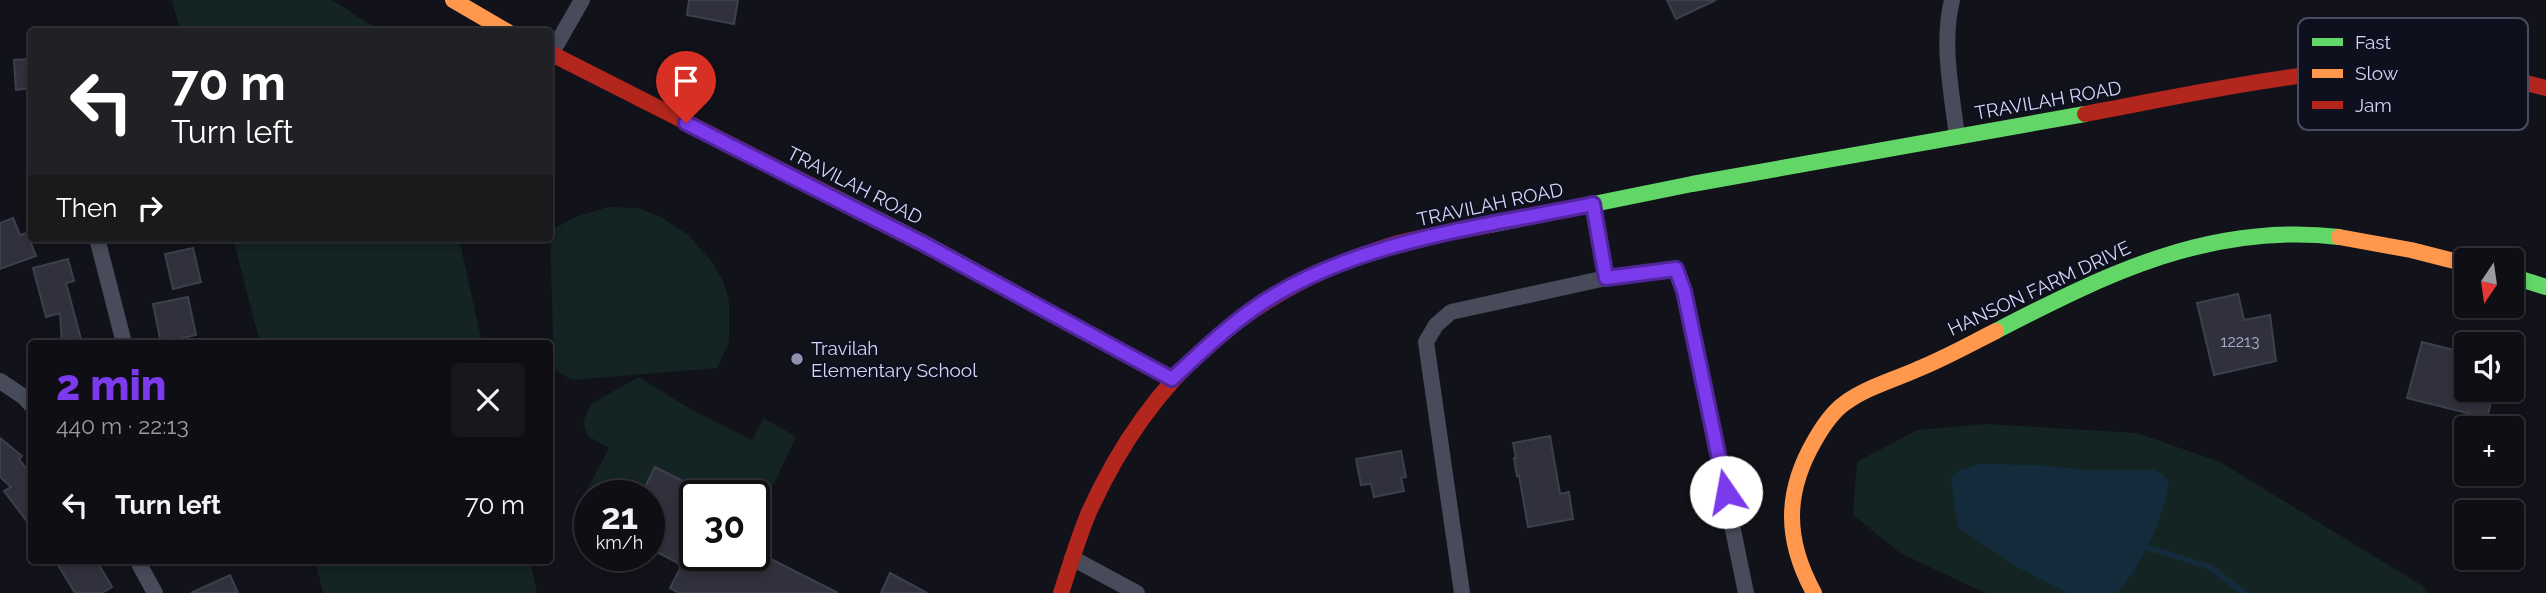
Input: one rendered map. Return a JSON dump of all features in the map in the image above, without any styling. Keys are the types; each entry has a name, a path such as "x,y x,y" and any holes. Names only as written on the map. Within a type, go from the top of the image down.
{"main road":[{"path":"453,0 501,28"},
{"name":"TRAVILAH ROAD","path":"553,55 922,243 1172,379 1215,338 1262,303 1310,276 1387,246 1593,204 2298,76"},
{"name":"TRAVILAH ROAD","path":"2528,83 2546,88"},
{"name":"HANSON FARM DRIVE","path":"1814,593 1797,558 1791,524 1798,475 1832,413 1863,392 1920,368 2066,294 2145,261 2196,246 2242,237 2306,234 2371,242 2454,260"},
{"path":"2524,280 2546,286"},
{"path":"1061,593 1089,513 1133,430 1172,379"}],"street":[{"path":"553,48 582,0"},
{"path":"1952,0 1948,58 1957,137"},
{"path":"1593,204 1606,278"},
{"path":"98,242 123,340"},
{"path":"1462,593 1426,342 1436,325 1451,312 1606,278 1676,269 1684,291 1746,593"},
{"path":"0,381 28,402"},
{"path":"1072,558 1137,593"},
{"path":"140,564 155,593"}],"shaded area":[{"path":"172,0 332,0 375,28 179,28"},
{"path":"608,207 637,208 660,216 689,236 712,262 724,283 729,303 729,342 717,368 572,380 554,369 550,242 553,242 553,229 575,217"},
{"path":"234,242 460,242 481,340 259,340"},
{"path":"639,377 692,410 752,440 764,418 796,437 770,492 770,480 681,480 655,467 648,480 592,480 609,448 588,436 583,422 591,404"},
{"path":"1986,424 2137,433 2220,462 2421,585 2429,593 1985,593 1900,553 1853,515 1857,462 1917,430"},
{"path":"316,564 531,564 537,593 323,593"}],"water":[{"path":"1978,464 2038,465 2085,470 2154,470 2164,475 2169,484 2162,513 2150,542 2117,593 2068,593 2013,565 1958,527 1951,480 1958,471"}],"building":[{"path":"689,0 738,0 734,24 687,15"},
{"path":"1667,0 1716,0 1676,19"},
{"path":"28,59 28,88 16,90 14,60"},
{"path":"13,218 20,235 27,233 28,242 31,242 36,256 0,269 0,223"},
{"path":"193,248 201,282 173,289 165,254"},
{"path":"68,259 74,281 66,283 81,340 62,340 60,313 46,317 33,268"},
{"path":"2238,294 2244,320 2270,315 2276,361 2214,375 2197,303"},
{"path":"188,297 196,335 182,340 160,340 153,304"},
{"path":"2422,342 2454,350 2454,402 2491,402 2488,416 2479,416 2407,398"},
{"path":"1550,436 1560,494 1569,492 1573,519 1528,527 1513,443"},
{"path":"0,438 22,456 19,459 28,471 28,523 4,491 11,487 0,477"},
{"path":"1401,451 1406,477 1401,478 1404,491 1374,497 1371,484 1361,485 1356,459"},
{"path":"655,467 681,480 679,563 665,556 665,480 648,480"},
{"path":"770,559 838,593 679,593 670,588 679,571 770,571"},
{"path":"57,564 98,564 112,587 102,593 75,593"},
{"path":"890,573 927,593 881,593"},
{"path":"230,575 238,593 191,593"}],"waterway":[{"path":"2146,547 2210,567 2244,593"}],"traffic: fast":[{"path":"1490,225 1692,184 2085,114"},
{"path":"836,198 1172,379"},
{"path":"1996,331 2119,272 2203,245 2247,237 2292,234 2339,237"},
{"path":"2524,280 2546,287"}],"traffic: slow":[{"path":"453,0 501,28"},
{"path":"2339,237 2454,261"},
{"path":"1814,593 1804,573 1793,535 1793,498 1805,460 1825,425 1840,407 1862,392 1938,360 1996,331"}],"traffic: jam":[{"path":"553,55 836,198"},
{"path":"2085,114 2298,76"},
{"path":"2528,84 2546,88"},
{"path":"1061,593 1089,512 1113,464 1141,420 1207,346 1246,315 1288,289 1335,266 1398,243 1490,225"}],"place":[{"name":"Travilah Elementary School","path":"797,359"}],"route":[{"path":"686,123 922,243 1172,379 1215,338 1262,303 1310,276 1387,246 1593,204 1606,278 1676,269 1684,291 1726,492"}]}
